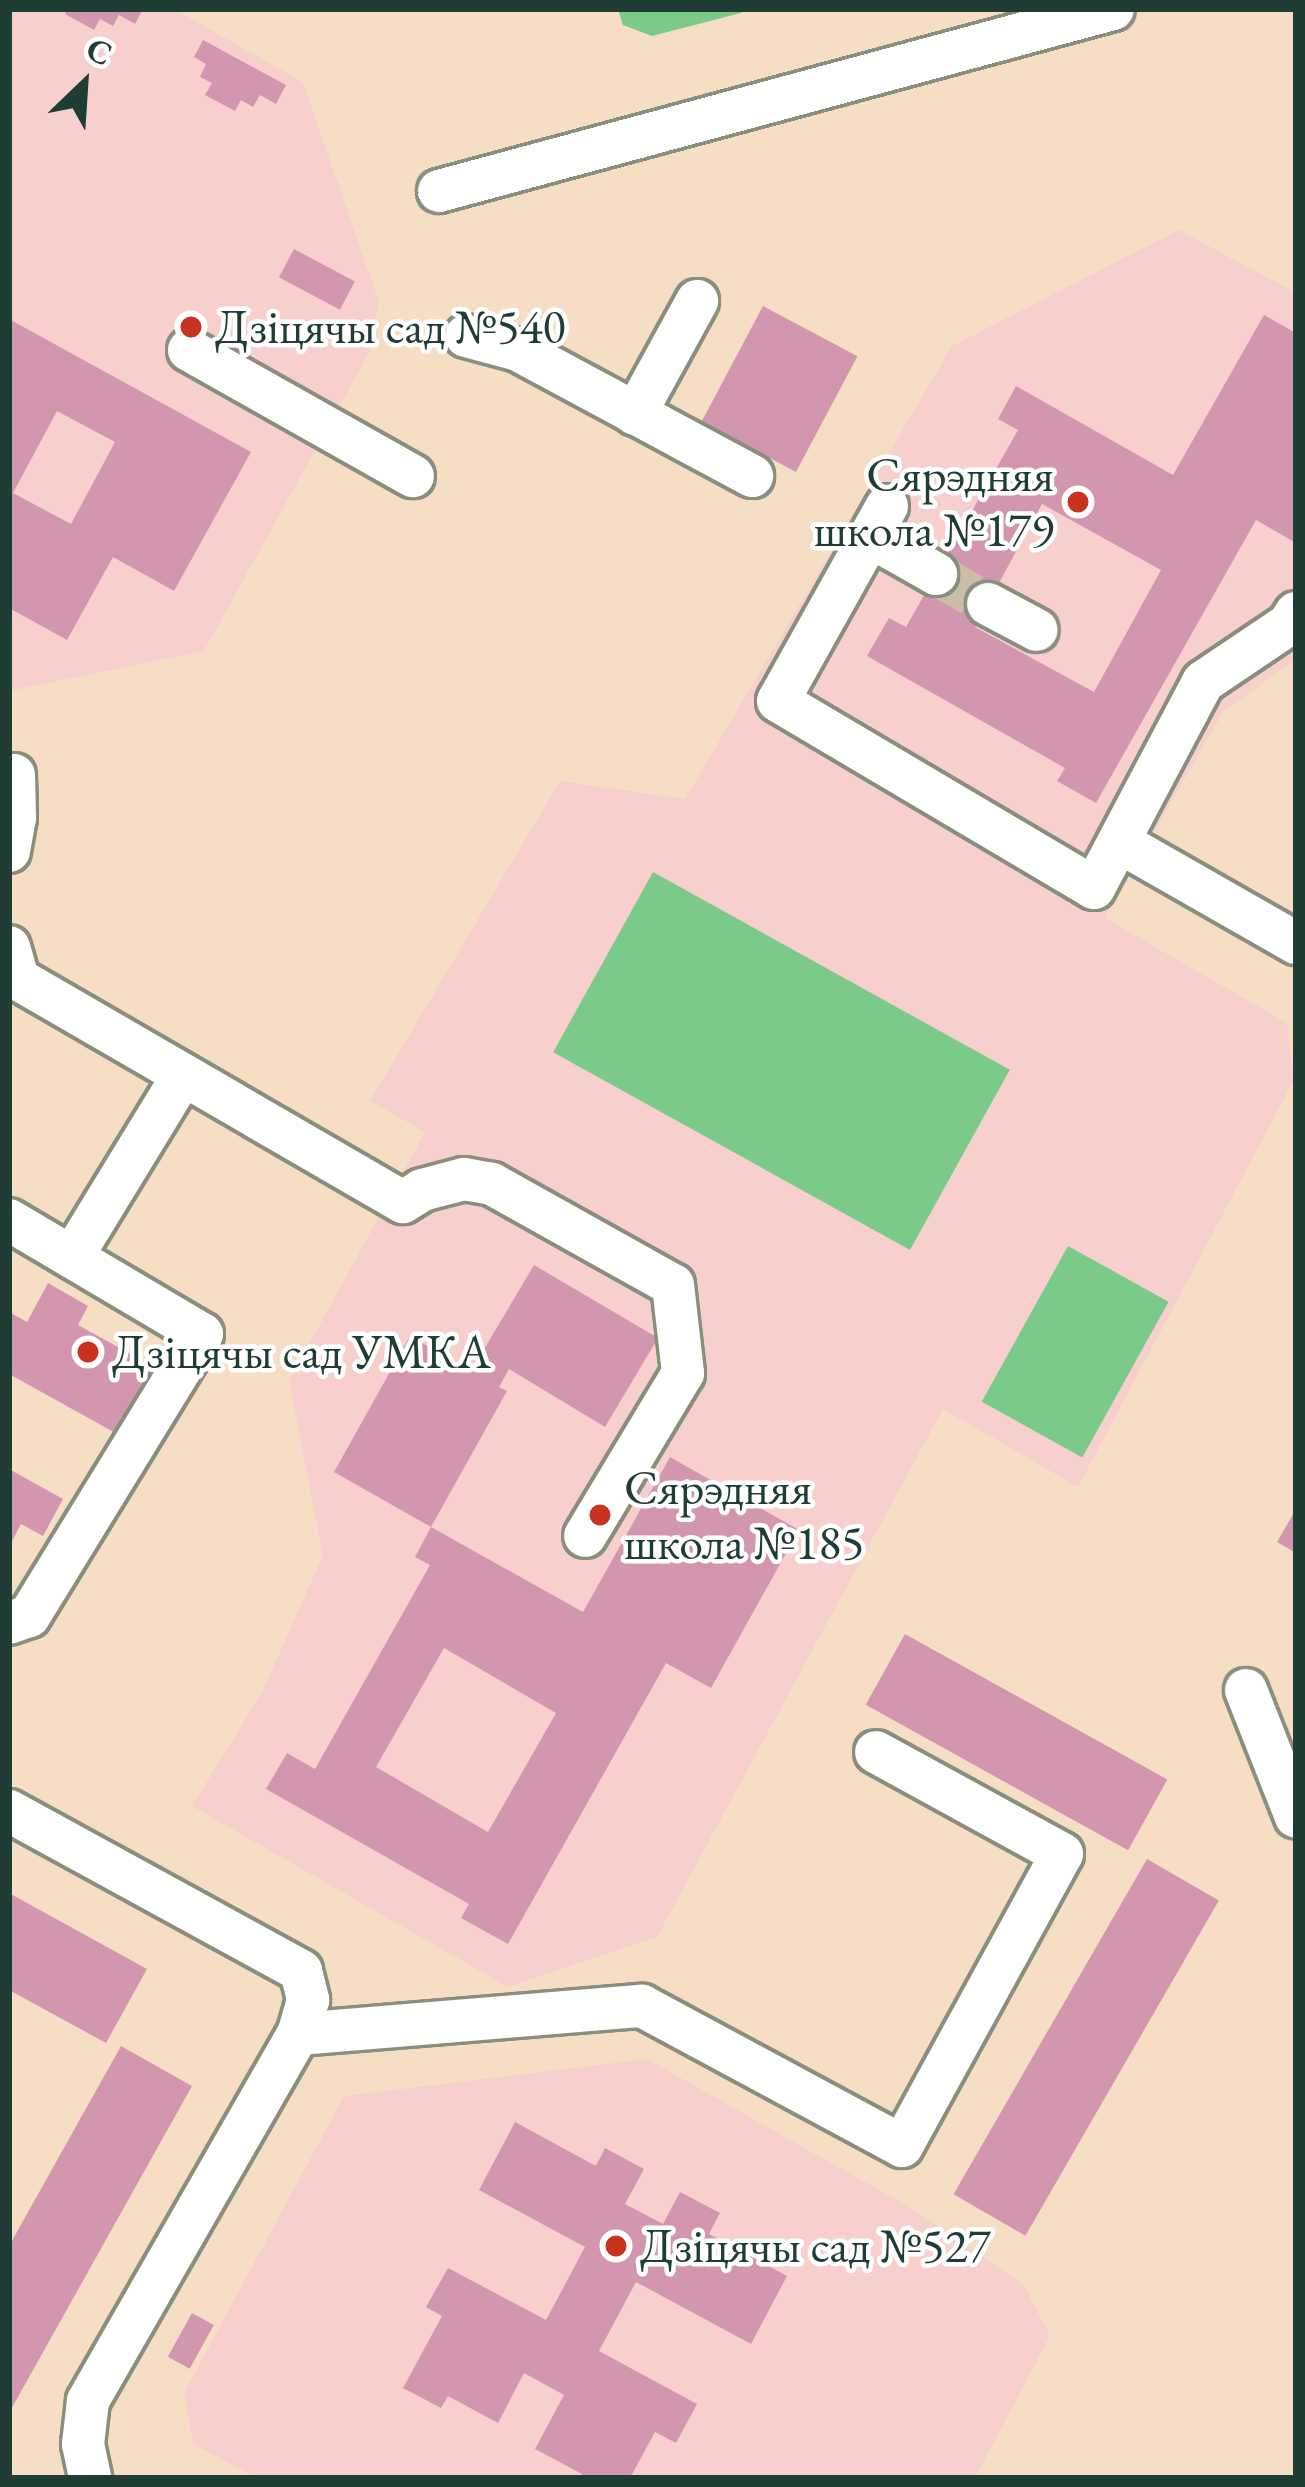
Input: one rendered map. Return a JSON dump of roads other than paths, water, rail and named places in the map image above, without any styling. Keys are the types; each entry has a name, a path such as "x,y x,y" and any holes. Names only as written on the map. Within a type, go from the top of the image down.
{"lane":[{"path":"439,191 1001,24 1113,9"},
{"path":"635,414 697,301"},
{"path":"466,336 518,350 752,476"},
{"path":"189,350 412,476"},
{"path":"936,574 879,521 778,701 1094,888 1203,682 1289,624 1296,613"},
{"path":"988,604 1037,630"},
{"path":"9,851 16,818 14,775"},
{"path":"1119,842 1296,943"},
{"path":"9,946 18,980 403,1202 422,1190 464,1179 492,1184 673,1285 683,1373 585,1536"},
{"path":"72,1257 182,1077"},
{"path":"9,1220 202,1334 28,1616 9,1623"},
{"path":"1246,1690 1296,1817"},
{"path":"298,2034 642,2006 902,2146 1062,1854 876,1752"},
{"path":"9,1810 301,1971 308,2000 298,2034 88,2401 83,2444 90,2478"}],"tunnel":[{"path":"936,574 988,604"}],"place":[{"name":"Дзіцячы сад №540","path":"191,327"},
{"name":"Сярэдняя школа №179","path":"1078,502"},
{"name":"Дзіцячы сад УМКА","path":"88,1352"},
{"name":"Сярэдняя школа №185","path":"600,1515"},
{"name":"Дзіцячы сад №527","path":"616,2246"}]}
